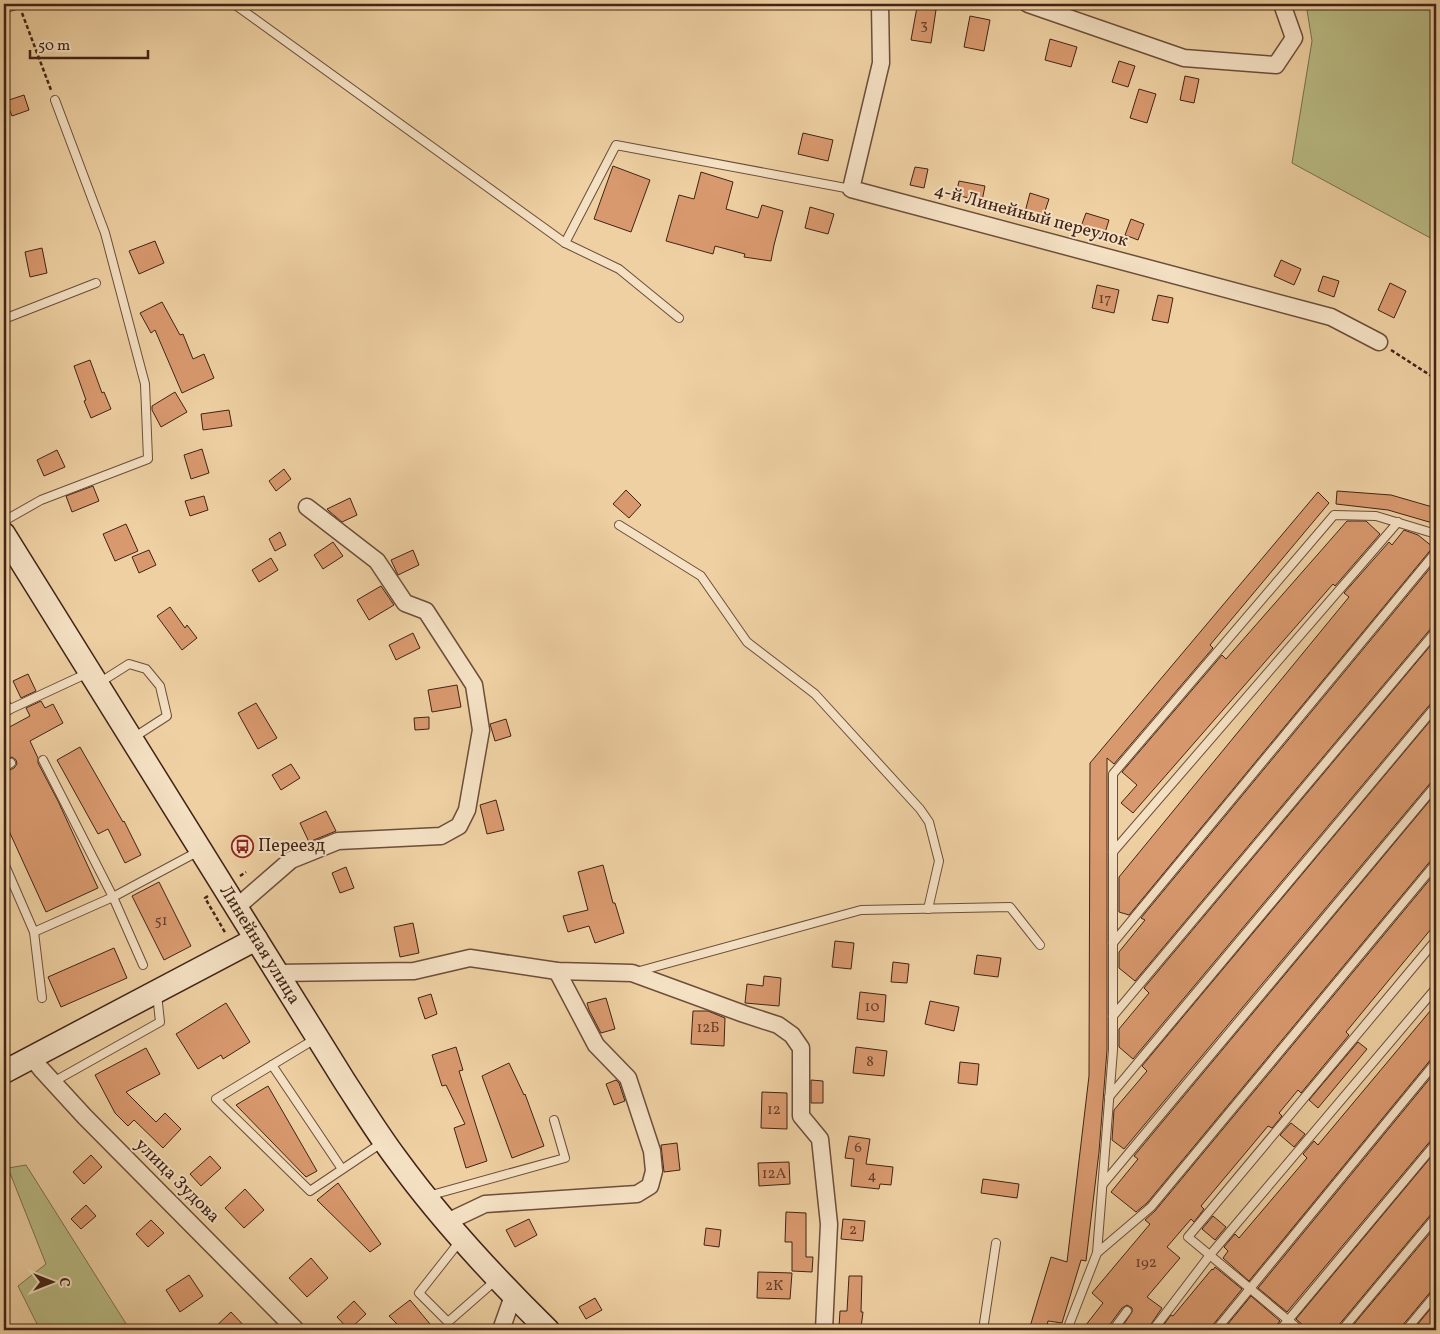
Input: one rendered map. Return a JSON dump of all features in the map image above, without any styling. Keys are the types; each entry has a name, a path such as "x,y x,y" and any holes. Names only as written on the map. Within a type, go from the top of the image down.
{"street":[{"path":"851,189 881,63 880,4"},
{"path":"1028,4 1184,58 1276,65 1294,38 1282,4"},
{"name":"4-й Линейный переулок","path":"851,189 1331,318 1379,342"},
{"path":"236,907 292,860 338,841 441,836 459,826 467,810 481,730 474,685 426,611 405,603 377,561 307,507"},
{"name":"Линейная улица","path":"4,534 317,1038 396,1159 461,1240 548,1330"},
{"path":"4,1072 256,939"},
{"path":"277,973 414,971 470,958 557,971 632,973 778,1025 792,1035 801,1048 801,1116 820,1139 829,1224 824,1330"},
{"path":"447,1222 485,1204 637,1194 650,1186 654,1171 652,1151 628,1078 596,1045 557,971"},
{"name":"улица Зудова","path":"32,1058 148,1181 296,1330"},
{"path":"501,1330 514,1296"}],"lane":[{"path":"4,10 18,4"},
{"path":"234,4 565,244 619,270 679,318"},
{"path":"4,521 41,500 148,459 145,384 105,233 55,100"},
{"path":"565,244 616,146 851,189"},
{"path":"4,319 96,284"},
{"path":"1066,1330 1097,1253 1103,1184 1113,1050 1112,774 1334,515 1376,516 1436,534"},
{"path":"1113,852 1398,522"},
{"path":"619,525 701,576 747,642 815,694 920,809 929,822 939,860 928,909"},
{"path":"1113,943 1436,552"},
{"path":"1113,1016 1436,631"},
{"path":"4,700 6,711 129,664 146,669 160,686 167,716 132,739"},
{"path":"1109,1097 1436,706"},
{"path":"43,760 113,897 144,965"},
{"path":"1103,1184 1436,785"},
{"path":"34,932 113,897 200,850"},
{"path":"4,863 34,932 42,998"},
{"path":"1097,1253 1151,1207 1436,863"},
{"path":"632,973 861,910 1010,907 1040,945"},
{"path":"1300,1330 1188,1237 1436,940"},
{"path":"1152,1330 1210,1255 1436,988"},
{"path":"53,1082 160,1022 156,992"},
{"path":"317,1038 216,1099 310,1191 384,1141"},
{"path":"1216,1330 1436,1062"},
{"path":"272,1065 342,1170"},
{"path":"426,1196 565,1158 554,1120"},
{"path":"1280,1330 1436,1143"},
{"path":"1342,1330 1436,1217"},
{"path":"461,1240 419,1293 448,1322 498,1279"},
{"path":"983,1330 996,1243"},
{"path":"1406,1330 1436,1294"},
{"path":"1113,1330 1127,1311"}],"path":[{"path":"49,4 18,4 55,100"},
{"path":"1379,342 1436,379"}],"green space":[{"path":"1306,4 1436,4 1436,241 1292,163 1312,41"},
{"path":"26,1165 130,1330 40,1330 18,1286 46,1264 8,1168"}],"building":[{"path":"917,7 936,10 931,43 911,40"},
{"path":"970,16 990,20 984,51 964,47"},
{"path":"1050,39 1077,47 1071,67 1045,60"},
{"path":"1119,61 1135,66 1128,87 1112,82"},
{"path":"1185,76 1199,79 1194,103 1180,100"},
{"path":"1139,89 1156,94 1147,123 1130,118"},
{"path":"24,95 29,110 12,116 6,101"},
{"path":"803,133 833,140 828,161 798,154"},
{"path":"613,166 650,180 631,232 594,219"},
{"path":"915,167 928,169 924,188 910,185"},
{"path":"701,172 733,182 726,209 758,218 762,205 783,211 771,261 744,257 745,254 715,246 713,254 666,241 679,195 694,199"},
{"path":"959,181 985,186 982,201 956,195"},
{"path":"1030,193 1049,199 1043,217 1025,212"},
{"path":"810,207 834,214 828,234 805,228"},
{"path":"1086,213 1109,220 1104,236 1080,229"},
{"path":"1131,219 1144,224 1138,240 1125,235"},
{"path":"155,241 164,263 139,274 129,251"},
{"path":"42,248 47,273 30,277 25,252"},
{"path":"1281,260 1301,269 1294,285 1274,276"},
{"path":"1323,276 1339,281 1334,297 1318,291"},
{"path":"1390,283 1406,291 1394,318 1378,310"},
{"path":"1097,285 1119,290 1114,313 1092,308"},
{"path":"1158,295 1173,298 1168,323 1152,320"},
{"path":"162,302 180,335 183,334 193,359 204,354 214,378 182,393 155,330 151,333 140,313"},
{"path":"90,360 102,393 104,392 111,409 91,418 74,366"},
{"path":"175,392 187,412 161,427 152,410 152,406"},
{"path":"229,410 232,426 203,430 201,414"},
{"path":"202,449 209,473 191,479 184,455"},
{"path":"57,450 65,467 44,476 37,460"},
{"path":"284,469 291,479 276,491 269,481"},
{"path":"93,486 99,501 72,512 66,496"},
{"path":"626,490 641,505 629,518 613,504"},
{"path":"1337,491 1391,495 1436,508 1436,524 1388,510 1336,504"},
{"path":"1318,492 1329,503 1210,645 1213,648 1114,764 1107,758 1107,1050 1099,1152 1086,1261 1081,1260 1062,1323 1048,1321 1046,1330 1029,1330 1051,1257 1067,1262 1089,1076 1090,763"},
{"path":"204,496 208,510 190,516 185,501"},
{"path":"350,498 357,515 342,522 327,509"},
{"path":"1347,521 1366,521 1380,534 1335,586 1333,584 1133,813 1121,803 1137,785 1122,772 1222,655 1226,659"},
{"path":"126,524 138,551 115,561 103,534"},
{"path":"1404,530 1418,535 1433,547 1129,915 1119,912 1119,877 1349,597 1344,593 1389,542 1392,545"},
{"path":"280,532 286,545 275,551 269,539"},
{"path":"333,542 343,556 323,569 314,555"},
{"path":"149,550 156,565 139,573 132,557"},
{"path":"413,550 419,565 398,575 391,560"},
{"path":"271,558 278,570 259,582 252,570"},
{"path":"1436,561 1436,625 1432,627 1135,981 1119,968 1119,952 1145,920 1141,918"},
{"path":"381,586 394,605 369,620 357,600"},
{"path":"170,607 185,628 187,625 197,638 182,650 157,616"},
{"path":"413,633 420,648 396,660 389,645"},
{"path":"1436,639 1436,700 1432,702 1133,1059 1119,1047 1119,1029 1149,993 1144,988"},
{"path":"28,674 36,691 21,698 13,681"},
{"path":"457,685 461,707 432,712 428,690"},
{"path":"41,701 45,708 53,704 63,723 30,741 38,758 38,763 58,801 98,888 46,912 4,820 4,773 14,768 17,764 16,760 12,757 4,761 4,730 30,716 26,708"},
{"path":"256,703 277,738 258,749 238,713"},
{"path":"1436,714 1436,779 1432,781 1124,1149 1112,1140 1114,1110 1147,1071 1142,1066"},
{"path":"429,717 429,729 415,730 414,718"},
{"path":"506,719 511,736 495,741 490,724"},
{"path":"80,747 124,821 141,855 125,863 108,829 98,834 57,760"},
{"path":"291,764 300,778 281,790 272,775"},
{"path":"1436,793 1436,857 1432,859 1147,1203 1136,1212 1111,1192 1138,1159 1134,1156"},
{"path":"496,800 504,830 487,834 480,805"},
{"path":"326,811 336,831 309,842 300,823"},
{"path":"603,865 613,903 615,903 624,933 595,943 589,926 568,932 563,916 588,910 578,872"},
{"path":"346,867 354,888 340,893 332,873"},
{"path":"1436,872 1436,923 1346,1032 1349,1035 1301,1093 1298,1090 1279,1113 1282,1116 1272,1128 1268,1126 1201,1206 1204,1209 1194,1222 1191,1219 1167,1247 1180,1258 1147,1297 1162,1308 1147,1330 1120,1330 1132,1312 1132,1308 1127,1305 1122,1308 1107,1330 1082,1330 1103,1303 1092,1293 1150,1224 1145,1220 1155,1211"},
{"path":"159,882 191,946 164,960 132,896"},
{"path":"413,923 419,953 400,957 394,927"},
{"path":"835,941 854,943 851,969 832,967"},
{"path":"114,948 127,978 61,1007 48,977"},
{"path":"977,955 1001,958 998,977 974,974"},
{"path":"893,962 909,964 907,983 891,982"},
{"path":"764,976 781,978 779,1006 745,1003 747,984 763,986"},
{"path":"860,992 886,995 884,1022 857,1019"},
{"path":"431,994 437,1014 425,1019 418,998"},
{"path":"606,998 615,1029 601,1033 587,1003"},
{"path":"930,1001 959,1007 954,1031 925,1024"},
{"path":"226,1003 250,1042 223,1059 221,1055 198,1069 176,1034"},
{"path":"1436,1004 1436,1056 1432,1058 1249,1281 1223,1258 1228,1251 1224,1247 1235,1234 1239,1238 1307,1158 1303,1154 1314,1141 1318,1145"},
{"path":"693,1011 708,1011 725,1018 724,1046 691,1044"},
{"path":"1358,1042 1367,1049 1318,1108 1309,1100"},
{"path":"456,1047 463,1070 459,1071 487,1161 466,1168 454,1128 465,1124 446,1085 442,1086 432,1055"},
{"path":"856,1047 887,1051 884,1076 853,1073"},
{"path":"146,1048 160,1074 126,1092 156,1122 165,1113 181,1129 163,1148 134,1120 128,1126 115,1113 95,1075"},
{"path":"960,1062 979,1064 977,1085 958,1083"},
{"path":"509,1063 525,1094 544,1146 512,1158 482,1076"},
{"path":"1436,1071 1436,1137 1432,1139 1287,1312 1258,1288"},
{"path":"616,1080 619,1083 625,1101 614,1105 606,1084"},
{"path":"811,1080 823,1081 823,1103 811,1103"},
{"path":"268,1086 317,1171 306,1177 236,1105"},
{"path":"762,1092 787,1093 787,1129 761,1128"},
{"path":"1291,1123 1305,1134 1294,1147 1280,1135"},
{"path":"849,1136 870,1139 866,1164 893,1167 891,1185 880,1184 879,1189 851,1186 854,1159 845,1158"},
{"path":"677,1143 680,1170 664,1172 661,1145"},
{"path":"1436,1151 1436,1211 1432,1213 1336,1330 1306,1330 1296,1319"},
{"path":"91,1155 102,1167 84,1184 73,1172"},
{"path":"210,1156 221,1168 201,1186 190,1174"},
{"path":"789,1162 790,1184 759,1186 758,1163"},
{"path":"983,1179 1019,1184 1017,1198 981,1193"},
{"path":"338,1183 381,1244 370,1252 317,1200"},
{"path":"245,1189 264,1210 244,1228 225,1208"},
{"path":"86,1205 96,1216 81,1229 71,1219"},
{"path":"786,1212 806,1213 806,1257 813,1257 812,1272 792,1271 792,1242 785,1242"},
{"path":"1213,1216 1226,1227 1215,1240 1202,1229"},
{"path":"529,1219 537,1235 515,1247 506,1230"},
{"path":"843,1219 865,1221 863,1241 841,1239"},
{"path":"151,1220 164,1233 148,1247 136,1234"},
{"path":"1436,1226 1436,1288 1432,1290 1400,1330 1349,1330"},
{"path":"706,1228 721,1230 719,1247 704,1245"},
{"path":"311,1258 328,1278 307,1297 289,1278"},
{"path":"1215,1267 1242,1289 1210,1330 1160,1330 1171,1315 1173,1316"},
{"path":"758,1272 792,1273 790,1299 757,1298"},
{"path":"189,1275 203,1296 180,1312 166,1290"},
{"path":"849,1276 862,1276 861,1312 863,1312 861,1328 839,1327 840,1311 847,1311"},
{"path":"1251,1296 1280,1321 1274,1330 1223,1330"},
{"path":"595,1298 602,1310 586,1319 579,1307"},
{"path":"410,1300 435,1330 403,1330 389,1316"},
{"path":"354,1301 366,1314 349,1330 337,1317"},
{"path":"1436,1302 1436,1330 1413,1330"},
{"path":"231,1312 248,1330 212,1330"}],"place":[{"name":"Переезд","path":"242,846"}]}
